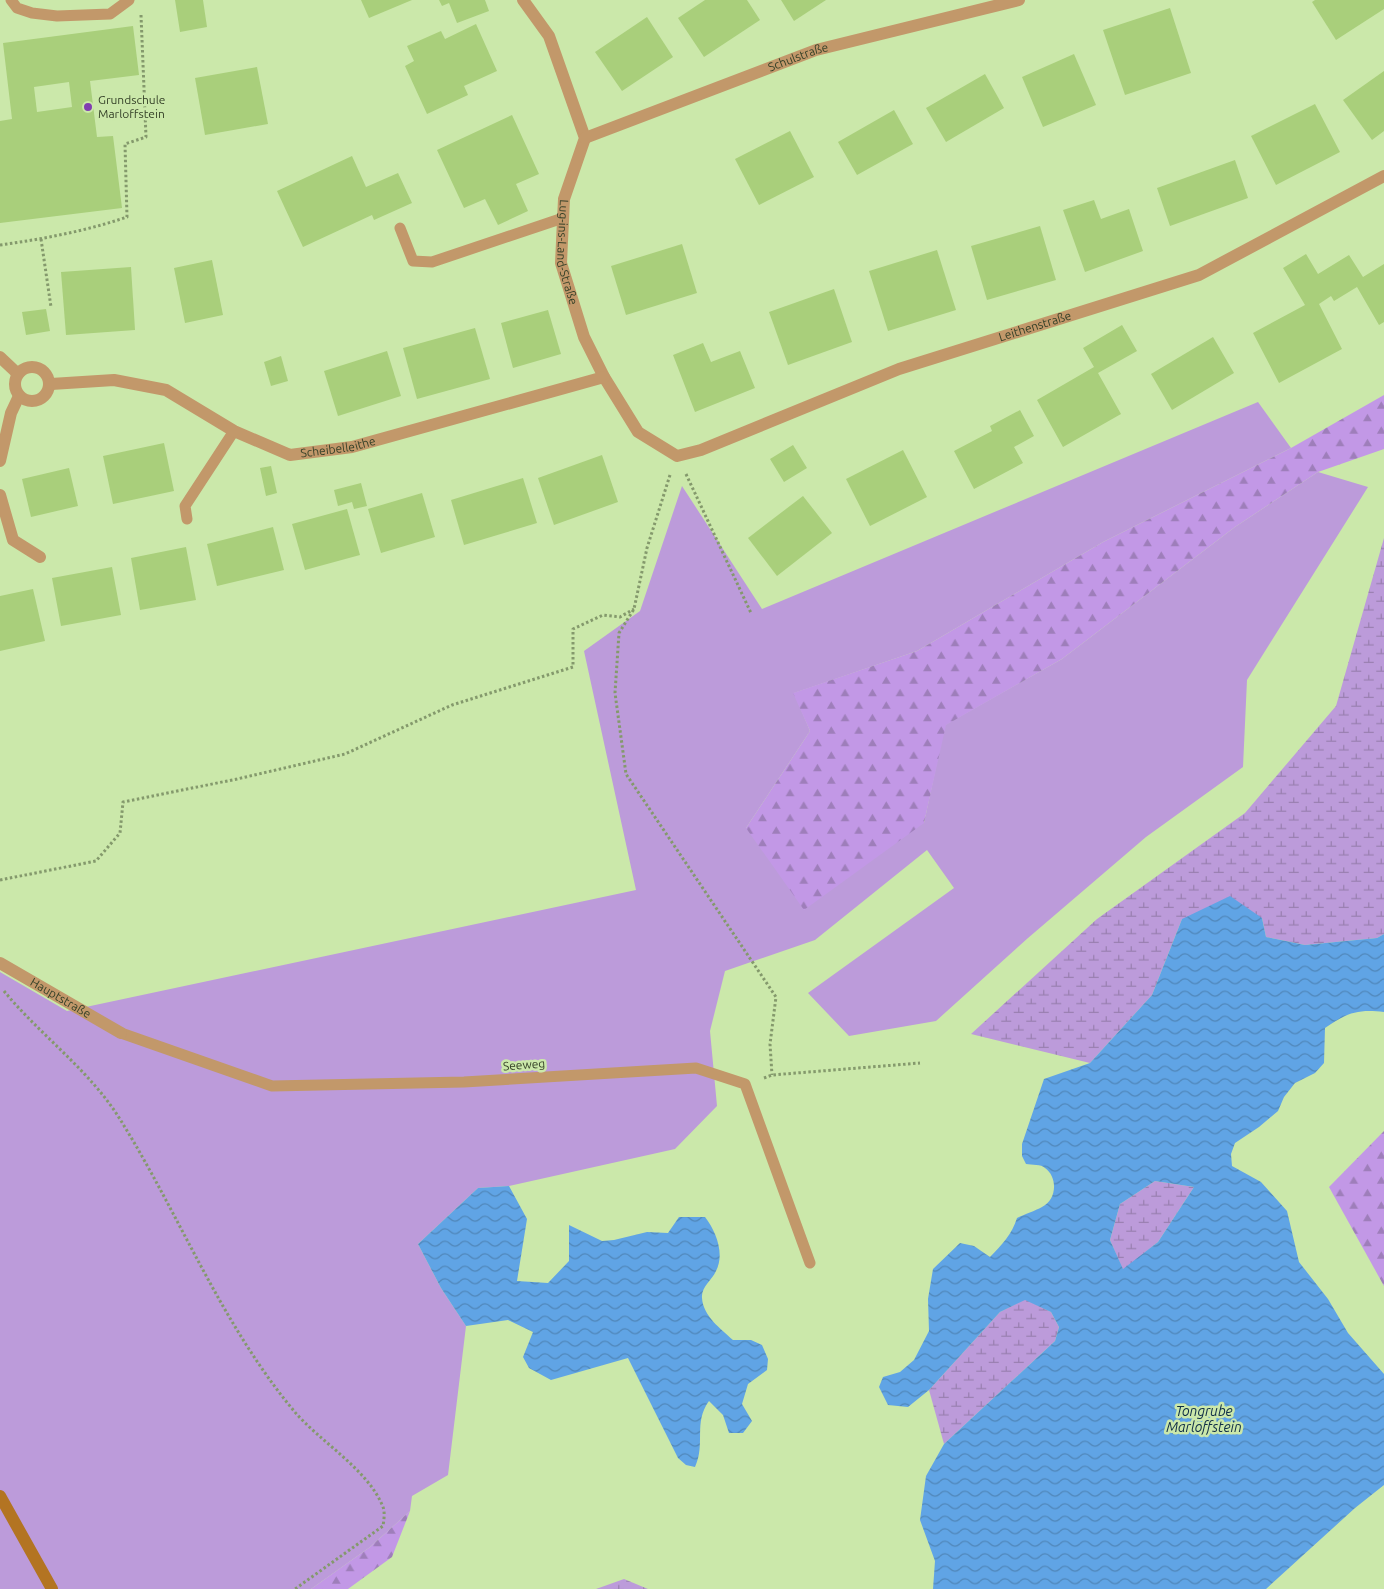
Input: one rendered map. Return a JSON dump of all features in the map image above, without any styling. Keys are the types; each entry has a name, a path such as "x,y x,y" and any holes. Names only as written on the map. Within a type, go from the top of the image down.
{"main road":[{"path":"0,1496 52,1589"}],"street":[{"path":"522,0 549,36 584,138"},
{"name":"Schulstraße","path":"584,138 816,50 1019,0"},
{"name":"Lug-ins-Land-Straße","path":"584,138 564,199 561,264 584,337 604,377 638,432 677,456"},
{"name":"Leithenstraße","path":"677,456 701,450 899,369 1199,275 1384,176"},
{"path":"0,357 18,374"},
{"path":"26,367 36,367 48,375 51,384 44,397 30,401 19,396 14,384 18,374 26,367"},
{"name":"Scheibelleithe","path":"51,384 114,380 166,390 234,430 290,455 352,447 604,377"},
{"path":"0,460 11,413 19,396"},
{"path":"0,496 13,540 40,557"},
{"name":"Hauptstraße","path":"0,963 121,1033"}],"lane":[{"path":"11,0 16,8 32,13 57,16 110,14 129,0"},
{"path":"400,228 413,261 432,262 563,218"},
{"path":"187,519 185,506 234,430"},
{"name":"Seeweg","path":"121,1033 272,1086 464,1082 696,1068 745,1084"},
{"path":"745,1084 810,1263"}],"path":[{"path":"0,245 41,239 102,225 127,217 126,144 146,137 141,6"},
{"path":"41,239 51,307"},
{"path":"677,456 647,548 634,609 619,633 615,694 626,774 776,997 770,1044 772,1075"},
{"path":"677,456 750,613"},
{"path":"0,880 96,861 120,833 123,802 237,780 345,754 452,705 573,667 573,629 603,615 620,617 634,609"},
{"path":"0,986 25,1017 72,1060 117,1115 259,1366 295,1412 358,1472 375,1493 384,1509 383,1526 295,1589"},
{"path":"745,1084 772,1075 920,1063"}],"green space":[{"path":"1384,395 1384,449 1318,472 1235,527 1062,659 946,725 924,823 804,910 746,828 810,731 793,693 917,651 1103,542 1291,448"},
{"path":"1258,402 1291,448 1103,542 917,651 794,693 810,731 746,828 924,823 945,725 1062,659 1235,527 1318,472 1368,487 1247,680 1243,767 1146,837 1028,938 936,1021 849,1036 808,993 954,888 927,850 815,940 725,971 710,1031 717,1106 675,1149 509,1186 478,1188 418,1244 441,1288 466,1326 448,1475 412,1496 410,1511 370,1547 311,1589 0,1589 0,972 67,1011 636,890 584,651 640,611 682,486 762,609"},
{"path":"1384,538 1384,934 1377,938 1305,945 1266,937 1262,918 1182,919 1152,995 1090,1063 971,1034 1097,919 1245,813 1336,706"},
{"path":"1384,1131 1384,1286 1329,1187"},
{"path":"1155,1181 1194,1187 1158,1242 1123,1270 1110,1240 1120,1204"},
{"path":"1025,1299 1051,1312 1059,1327 1055,1341 944,1444 929,1390 1000,1312"},
{"path":"410,1511 392,1557 348,1589 311,1589 370,1547"},
{"path":"624,1579 648,1589 596,1589"}],"water":[{"name":"Tongrube Marloffstein","path":"1230,896 1262,918 1266,937 1305,945 1377,938 1384,934 1384,1012 1366,1011 1353,1013 1325,1028 1324,1063 1315,1073 1295,1083 1284,1097 1278,1111 1235,1143 1231,1154 1232,1166 1261,1182 1287,1211 1299,1262 1328,1299 1348,1333 1384,1374 1384,1485 1355,1508 1266,1589 933,1589 935,1561 920,1520 926,1476 944,1444 1055,1341 1059,1327 1051,1312 1025,1300 1000,1312 929,1390 908,1407 888,1405 879,1387 883,1377 900,1372 914,1360 929,1331 928,1299 933,1269 960,1243 974,1246 990,1257 1006,1239 1017,1218 1042,1207 1051,1199 1054,1182 1049,1172 1041,1166 1026,1164 1022,1156 1022,1144 1044,1079 1090,1063 1152,995 1182,919","holes":["1155,1181 1194,1187 1158,1242 1123,1269 1110,1240 1120,1204"]},
{"path":"509,1186 527,1219 517,1281 548,1283 569,1261 569,1225 602,1241 647,1232 668,1233 679,1217 705,1217 716,1236 720,1257 716,1271 702,1294 703,1305 713,1322 733,1340 751,1340 762,1345 768,1359 767,1370 748,1384 742,1404 752,1421 743,1433 729,1433 723,1415 709,1401 704,1409 700,1425 700,1450 695,1467 686,1465 678,1458 628,1358 551,1380 529,1368 523,1357 533,1332 508,1320 466,1326 441,1288 418,1244 478,1188"}],"building":[{"path":"175,0 203,0 207,27 180,32"},
{"path":"361,0 412,0 369,18"},
{"path":"439,0 485,0 489,11 457,23 449,3 442,6"},
{"path":"705,0 747,0 760,20 704,57 678,18"},
{"path":"781,0 826,0 794,21"},
{"path":"1315,0 1384,0 1384,9 1336,40 1312,2"},
{"path":"1170,8 1191,73 1125,95 1103,30"},
{"path":"647,17 673,57 622,91 595,52"},
{"path":"476,24 497,71 464,86 468,95 427,114 405,66 414,61 407,46 441,31 445,39"},
{"path":"133,26 139,75 90,81 97,137 113,136 122,208 0,223 0,121 12,119 3,43","holes":["69,82 72,107 37,112 34,87"]},
{"path":"1074,54 1096,105 1043,127 1022,77"},
{"path":"257,67 268,124 205,135 195,78"},
{"path":"1384,71 1384,131 1372,140 1343,100"},
{"path":"985,74 1004,108 946,142 926,108"},
{"path":"1315,104 1340,152 1276,185 1251,136"},
{"path":"894,110 913,144 857,175 838,142"},
{"path":"512,115 539,174 516,184 528,211 498,225 485,199 464,208 437,150"},
{"path":"790,131 814,177 759,205 735,159"},
{"path":"352,156 366,187 398,173 412,203 374,220 372,215 303,247 277,191"},
{"path":"1235,160 1248,198 1170,226 1157,188"},
{"path":"1094,200 1101,219 1129,209 1143,251 1085,272 1063,210"},
{"path":"1040,226 1056,280 987,300 971,246"},
{"path":"682,244 697,293 626,315 611,266"},
{"path":"937,250 956,310 888,331 869,271"},
{"path":"1306,254 1318,274 1349,255 1363,277 1384,264 1384,322 1379,325 1357,287 1334,301 1331,296 1319,304 1342,349 1279,383 1253,333 1305,305 1283,268"},
{"path":"212,260 223,315 185,323 174,268"},
{"path":"131,267 135,330 66,335 61,272"},
{"path":"834,289 852,342 788,365 769,312"},
{"path":"46,309 50,331 26,335 22,312"},
{"path":"548,310 561,354 513,368 501,323"},
{"path":"1122,325 1137,351 1098,373 1121,414 1063,447 1037,400 1094,367 1083,348"},
{"path":"475,328 490,379 417,399 403,348"},
{"path":"1213,337 1234,373 1172,410 1151,374"},
{"path":"703,343 711,362 740,351 755,388 695,412 673,355"},
{"path":"387,351 401,396 338,416 324,371"},
{"path":"281,356 288,381 271,386 264,362"},
{"path":"1020,410 1034,436 1014,447 1023,463 974,489 954,451 992,431 990,426"},
{"path":"164,443 174,491 113,504 103,456"},
{"path":"793,445 807,468 784,482 770,459"},
{"path":"903,450 927,497 870,526 846,479"},
{"path":"602,455 618,502 554,525 538,478"},
{"path":"271,466 277,493 266,496 260,468"},
{"path":"69,468 78,506 31,517 22,479"},
{"path":"523,478 537,523 464,545 451,500"},
{"path":"361,483 367,506 354,509 352,502 338,506 334,490"},
{"path":"422,493 435,537 381,553 368,509"},
{"path":"803,496 832,533 777,576 748,538"},
{"path":"347,509 360,555 305,570 292,524"},
{"path":"273,527 284,570 217,586 207,544"},
{"path":"186,547 196,600 140,610 131,558"},
{"path":"112,567 121,615 61,626 52,578"},
{"path":"33,589 45,641 0,651 0,596"}],"place":[{"name":"Grundschule Marloffstein","path":"88,107"}]}
